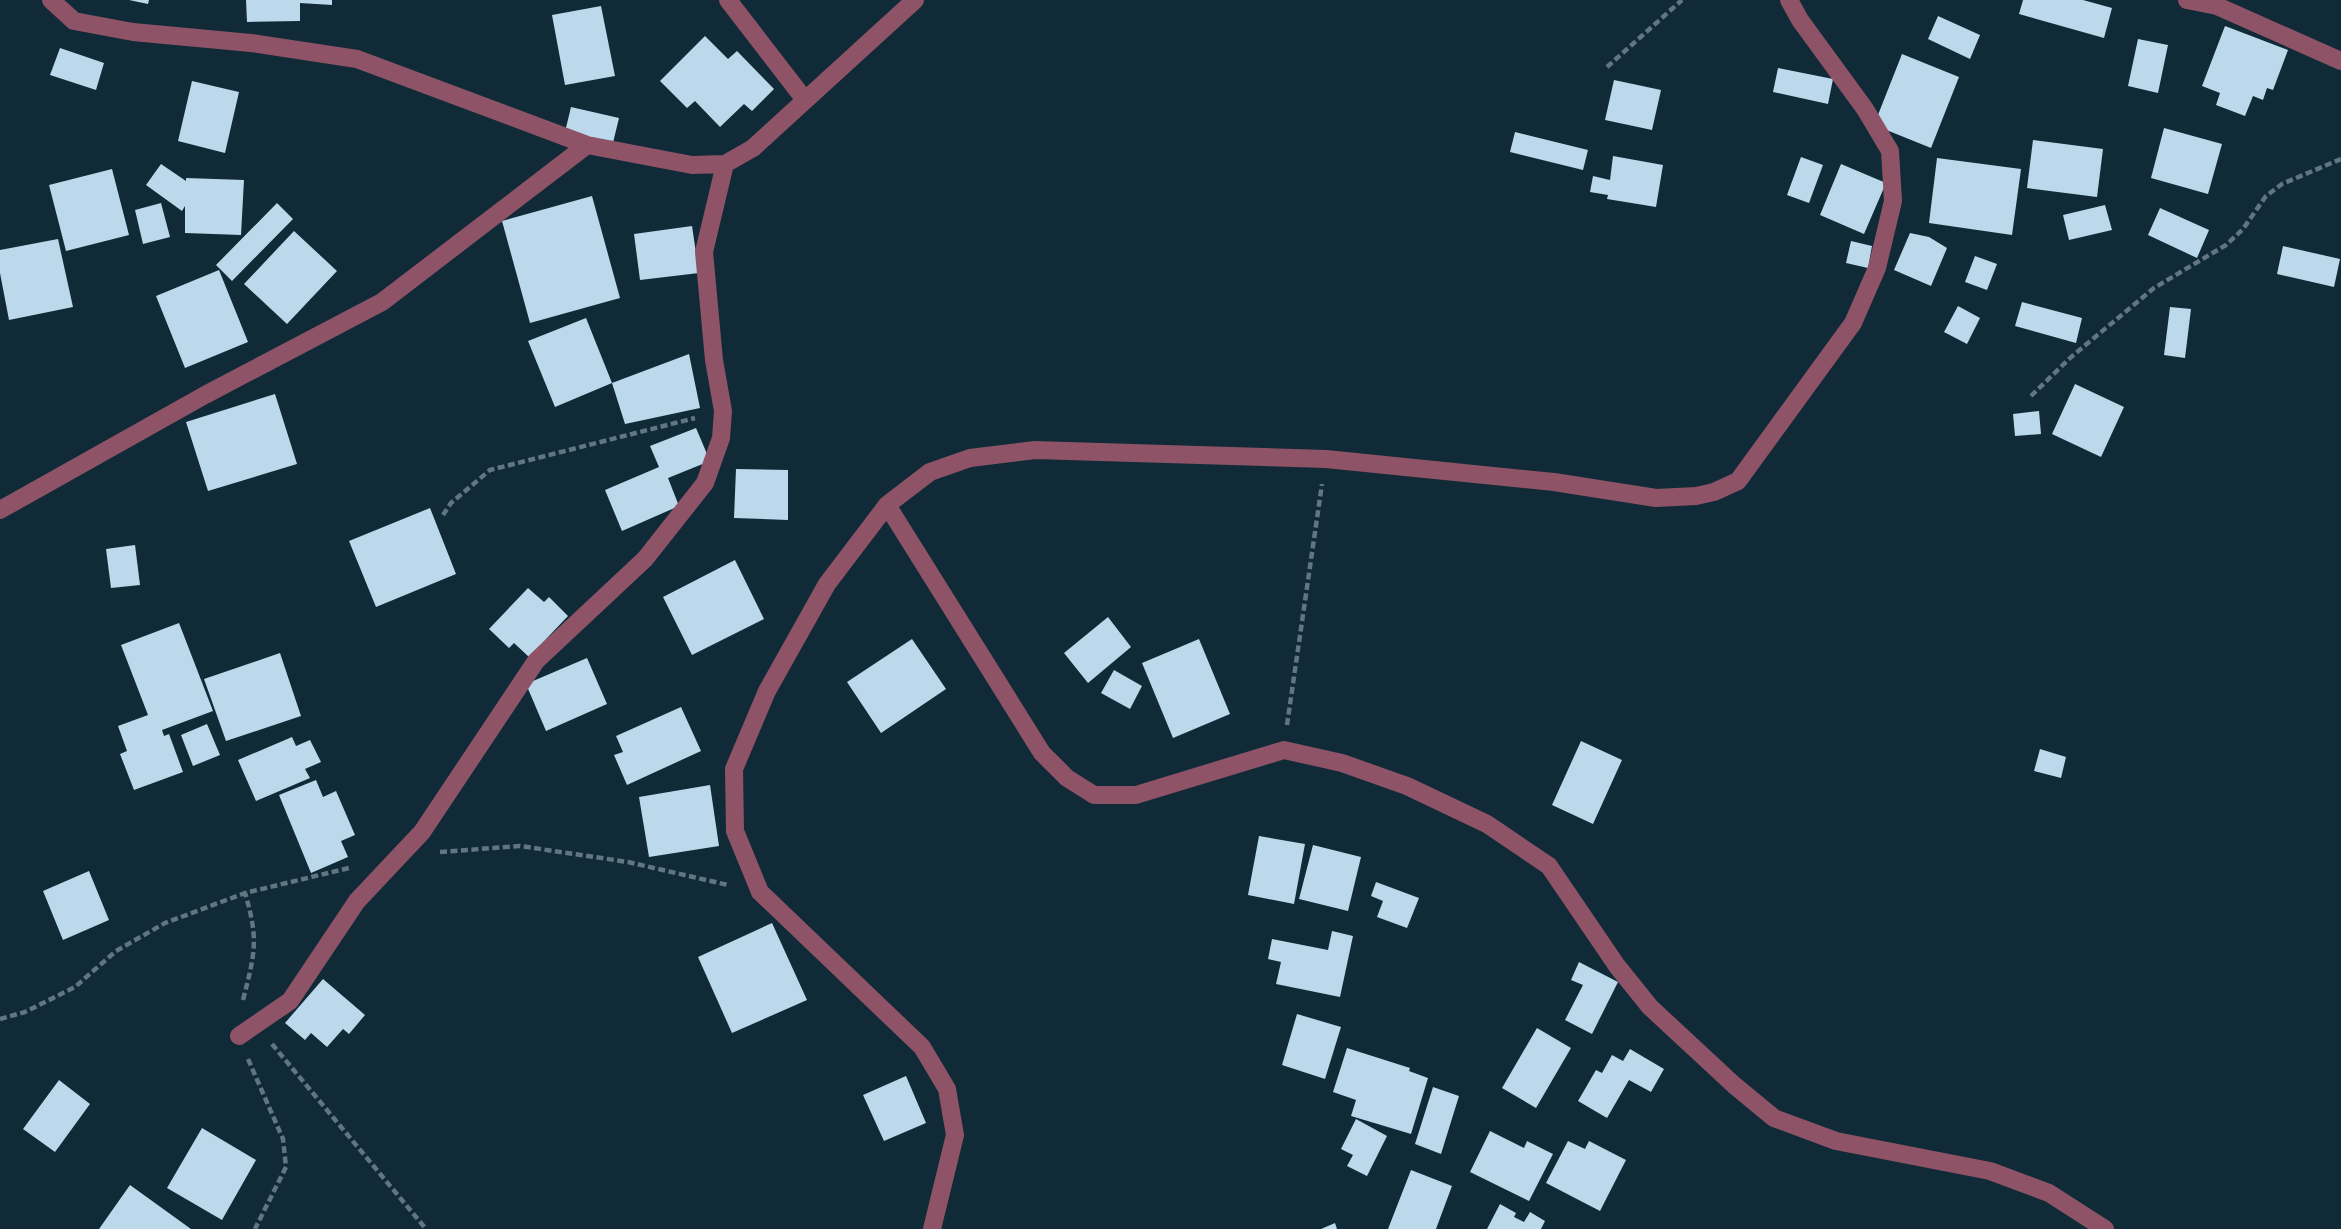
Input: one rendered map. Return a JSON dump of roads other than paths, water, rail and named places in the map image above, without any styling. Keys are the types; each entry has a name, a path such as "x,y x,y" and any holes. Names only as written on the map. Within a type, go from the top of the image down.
{"street":[{"path":"51,0 74,21 132,32 251,43 358,59 587,145 692,165 725,164 753,148 915,0"},
{"path":"728,0 805,100"},
{"path":"932,1229 955,1135 947,1089 922,1047 760,892 735,831 734,769 767,691 827,584 887,505 930,472 970,458 1035,450 1326,459 1554,482 1656,498 1705,494 1738,481 1853,323 1877,268 1893,201 1890,151 1865,109 1800,20 1789,0"},
{"path":"2188,0 2217,6 2341,61"},
{"path":"0,510 205,395 382,302 587,145"},
{"path":"239,1036 290,1001 357,901 422,832 536,661 645,559 705,483 721,438 723,411 714,360 704,252 725,164"},
{"path":"887,505 1042,753 1067,778 1094,794 1136,795 1284,750 1342,763 1408,786 1487,824 1549,866 1617,966 1650,1007 1774,1118 1836,1141 1990,1171 2049,1192 2105,1229"}]}
